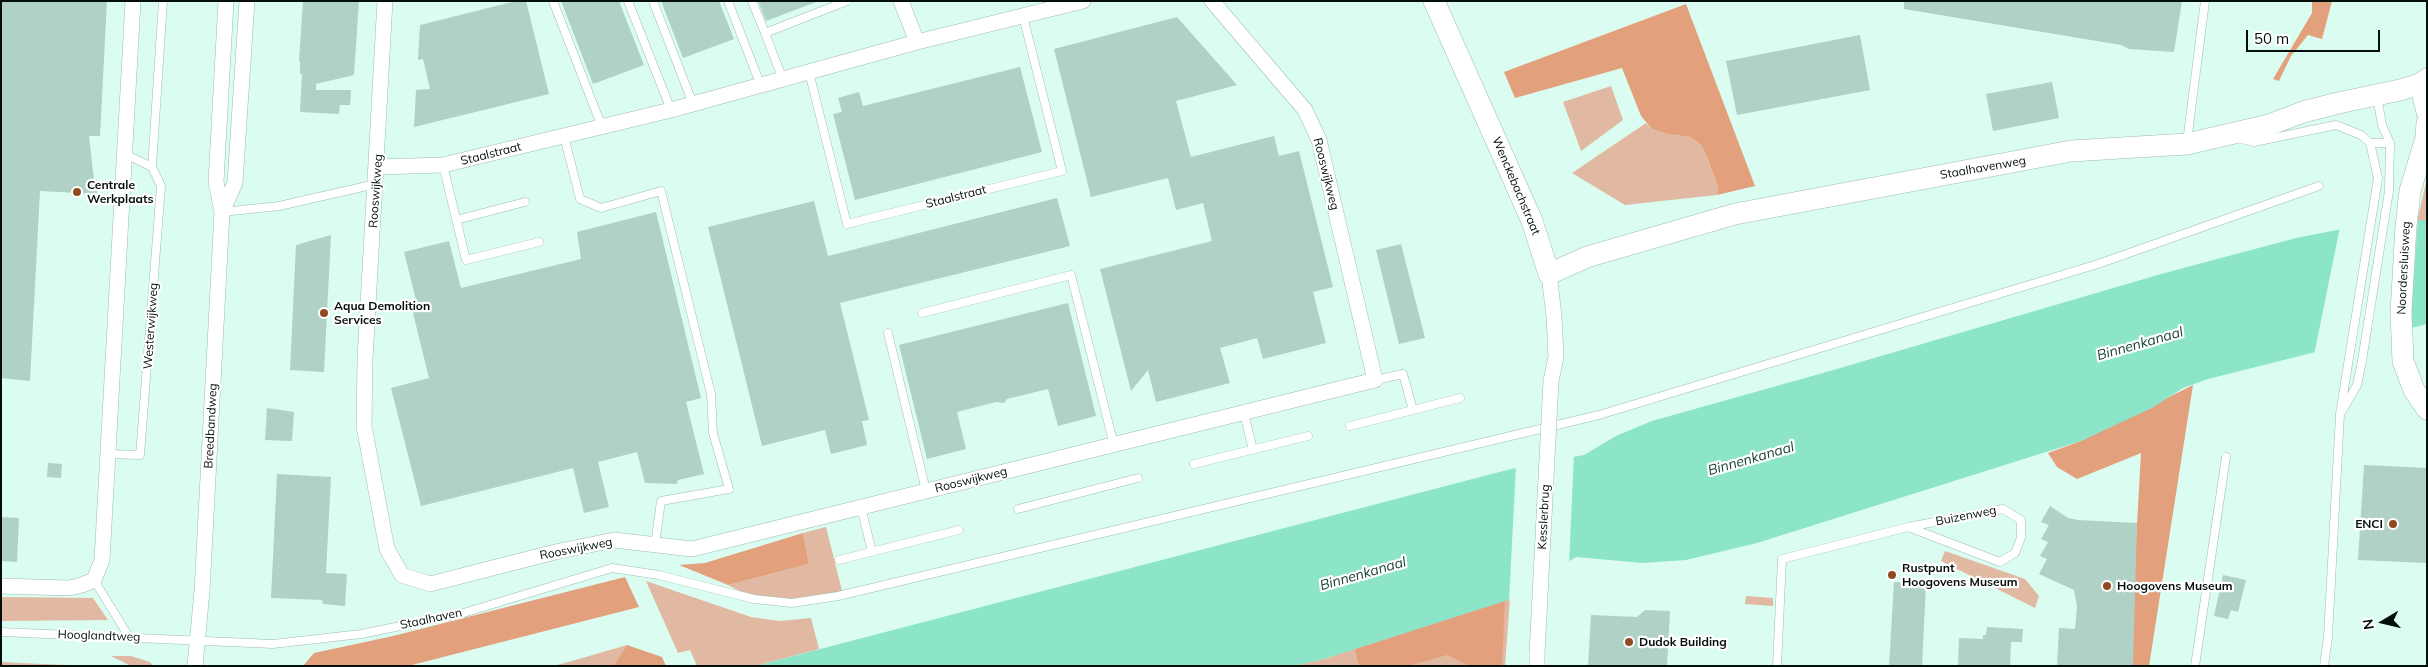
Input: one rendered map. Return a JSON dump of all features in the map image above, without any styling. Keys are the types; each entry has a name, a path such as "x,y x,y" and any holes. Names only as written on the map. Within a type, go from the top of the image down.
{"street":[{"path":"1,586 69,588 94,580 102,560 110,454 133,1"},
{"name":"Breedbandweg","path":"195,666 202,591 222,212 216,182 226,1"},
{"name":"Breedbandweg","path":"222,212 235,183 247,1"},
{"name":"Rooswijkweg","path":"385,1 378,167 365,359 364,426 387,549 402,575 430,584 555,552 614,540 692,550 1374,380 1318,140 1305,110 1212,1"},
{"path":"901,1 917,42"},
{"name":"Staalstraat","path":"378,167 444,166 671,110 917,42 1083,1"},
{"name":"Wenckebachstraat","path":"1434,1 1532,221 1549,274 1556,357 1551,381"},
{"path":"2423,81 2427,112"},
{"name":"Staalhavenweg","path":"1549,274 1587,257 1735,214 2071,151 2187,144 2269,125 2303,112 2338,102 2376,95 2423,81"},
{"name":"Noordersluisweg","path":"2427,123 2426,138 2410,191 2402,294 2403,361 2414,390 2427,409"},
{"name":"Kesslerbrug","path":"1537,660 1551,381"}],"lane":[{"name":"Westerwijkweg","path":"110,454 140,455 161,186 152,167 163,1"},
{"path":"553,1 602,127"},
{"path":"628,1 671,110"},
{"path":"653,1 693,104"},
{"path":"728,1 761,86"},
{"path":"752,1 783,80"},
{"path":"765,33 847,1"},
{"path":"2187,144 2205,1"},
{"name":"Staalstraat","path":"809,72 847,224 1062,171 1023,16"},
{"path":"2340,414 2357,385 2389,192 2390,143 2382,125 2376,95"},
{"path":"2227,135 2254,142 2336,125 2361,135 2370,143 2378,178 2340,414 2328,637 2324,666"},
{"path":"564,136 580,199 601,208 661,191 711,394 713,433 729,489 661,501 655,545"},
{"path":"2370,143 2390,143"},
{"path":"125,154 152,167"},
{"path":"444,166 466,260 539,242"},
{"path":"222,212 279,206 376,184"},
{"name":"Staalhaven","path":"198,640 273,644 361,634 460,614 612,568 659,575 754,599 792,603 848,594 1599,415 2098,264 2318,186"},
{"path":"456,220 525,202"},
{"path":"922,313 1072,276 1114,444"},
{"path":"888,333 926,492"},
{"name":"Rooswijkweg","path":"1374,380 1403,374 1413,410"},
{"path":"1350,426 1460,398"},
{"path":"1244,412 1253,450"},
{"path":"1194,464 1308,436"},
{"path":"2195,666 2226,457"},
{"path":"1018,509 1138,478"},
{"path":"861,507 872,552"},
{"name":"Buizenweg","path":"1777,666 1782,559 1908,527 2003,508 2021,520 2021,538 2015,553 2000,562 1908,527"},
{"path":"839,560 959,530"},
{"path":"94,580 129,637"},
{"name":"Hooglandtweg","path":"1,632 198,640"}],"shaded area":[{"path":"2312,1 2332,1 2322,39 2308,35 2291,56 2279,81 2273,79 2312,13"},
{"path":"1686,4 1755,186 1717,195 1718,187 1701,145 1690,137 1667,134 1652,129 1641,116 1622,68 1515,98 1504,72"},
{"path":"1611,86 1623,120 1581,151 1563,102"},
{"path":"1646,123 1652,129 1667,134 1690,137 1701,145 1718,187 1717,195 1625,205 1572,173"},
{"path":"2427,179 2427,221 2417,221"},
{"path":"2193,385 2149,666 2129,666 2141,453 2077,479 2057,467 2048,453 2081,441"},
{"path":"826,527 842,591 812,599 772,601 741,592 728,585 809,564 803,533"},
{"path":"803,533 809,564 728,585 679,565 705,563"},
{"path":"1945,551 2025,579 2039,596 2035,608 1941,561"},
{"path":"625,577 639,607 408,666 303,666 314,653 393,636"},
{"path":"646,581 751,617 779,621 811,618 819,649 755,666 697,666 690,650 678,653"},
{"path":"1746,596 1773,598 1773,606 1745,604"},
{"path":"1,597 93,598 108,620 1,621"},
{"path":"1510,598 1505,666 1294,666 1327,658"},
{"path":"1505,601 1502,666 1470,666 1447,655 1408,666 1359,666 1355,649"},
{"path":"627,645 613,666 553,666 572,661"},
{"path":"627,645 662,657 666,666 613,666"},
{"path":"111,656 131,656 150,662 153,666 131,666"},
{"path":"1,662 19,663 93,666 1,666"}],"water":[{"name":"Binnenkanaal","path":"2398,218 2427,221 2427,324 2208,379 2183,388 2152,408 2081,441 1757,543 1686,560 1642,563 1576,557 1505,601 1327,658 1294,666 755,666 1511,469 1584,455 1616,436 1652,421 2161,274 2296,238"}],"pier":[{"path":"2398,215 2418,219 2411,317 2412,330 2314,355 2340,227"},
{"path":"1574,454 1569,565 1509,601 1516,466"}],"building":[{"name":"Centrale Werkplaats","path":"1,1 107,1 100,136 89,136 94,180 97,180 97,194 40,191 30,381 1,378"},
{"path":"303,1 359,1 354,75 316,84 316,90 351,90 350,105 340,105 339,114 300,112 302,74 300,74 299,61"},
{"path":"516,1 526,1 549,94 414,127 416,90 430,89 423,59 418,60 420,25"},
{"path":"561,1 619,1 644,65 593,84"},
{"path":"661,1 719,1 734,39 683,58"},
{"path":"758,1 816,1 816,2 766,21"},
{"path":"1904,1 2182,1 2174,52 2129,49 2121,45 1904,9"},
{"path":"1177,17 1237,85 1176,101 1191,157 1274,136 1279,156 1299,151 1333,287 1313,292 1326,343 1263,359 1257,338 1220,348 1230,383 1156,402 1148,370 1131,391 1100,269 1212,241 1203,203 1176,210 1168,178 1091,197 1054,49"},
{"path":"1860,35 1870,90 1737,115 1726,61"},
{"path":"1020,67 1042,152 855,200 833,114 842,112 838,98 859,92 863,106"},
{"path":"2052,82 2059,118 1993,131 1986,94"},
{"path":"1057,198 1070,246 840,303 869,420 862,421 867,445 831,454 825,430 762,446 708,227 814,201 828,256"},
{"path":"656,212 701,398 686,402 704,474 678,480 677,484 645,483 637,452 598,462 609,507 584,513 573,468 421,506 391,388 429,378 410,301 416,300 404,252 449,241 461,288 581,259 577,232"},
{"path":"331,235 324,372 290,370 296,245"},
{"path":"1401,244 1425,338 1399,344 1376,250"},
{"path":"1068,303 1096,416 1058,426 1048,389 1007,399 1004,403 996,402 957,412 966,449 927,459 899,345"},
{"path":"267,408 294,412 292,441 265,440"},
{"path":"48,463 62,464 61,478 47,477"},
{"name":"ENCI","path":"2364,465 2427,468 2426,563 2358,560"},
{"path":"277,474 331,477 326,573 347,574 345,606 323,604 322,600 271,598"},
{"name":"Hoogovens Museum","path":"2050,506 2068,518 2078,520 2137,523 2133,666 2057,666 2059,628 2075,629 2077,606 2074,590 2039,574 2047,559 2040,556 2048,542 2041,539 2049,525 2041,522"},
{"path":"1,517 19,518 17,562 1,561"},
{"path":"2223,575 2246,580 2238,612 2231,610 2228,619 2214,616"},
{"path":"1894,582 1926,584 1922,666 1889,666"},
{"name":"Dudok Building","path":"1645,610 1670,611 1667,666 1588,666 1591,615 1637,617"},
{"path":"1987,627 2023,629 2022,642 2011,642 2010,666 1958,666 1959,638 1983,639 1983,635 1986,635"}],"place":[{"name":"Centrale Werkplaats","path":"77,192"},
{"name":"Aqua Demolition Services","path":"324,313"},
{"name":"ENCI","path":"2393,524"},
{"name":"Rustpunt Hoogovens Museum","path":"1892,575"},
{"name":"Hoogovens Museum","path":"2107,586"},
{"name":"Dudok Building","path":"1629,642"}]}
